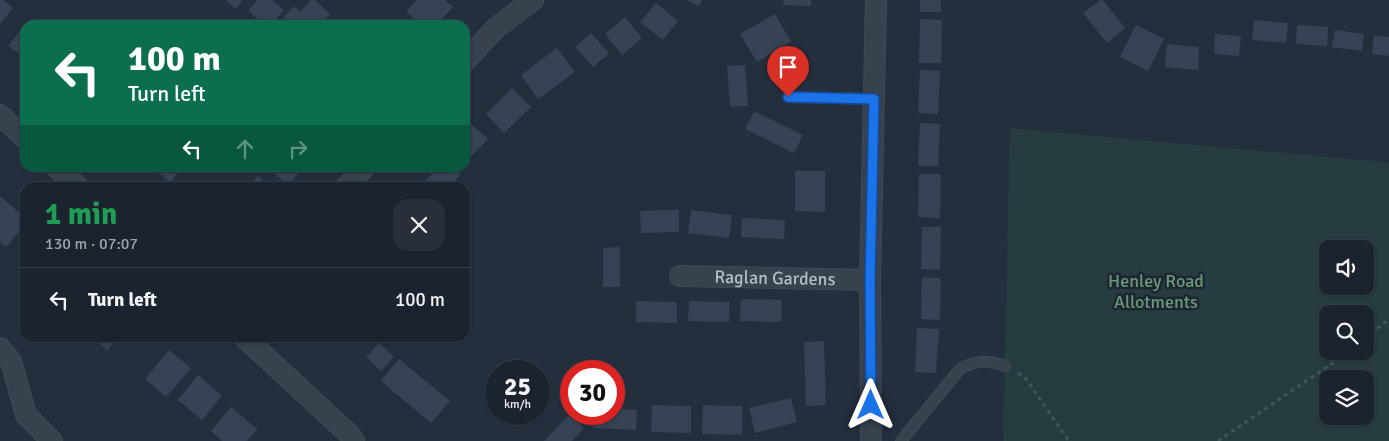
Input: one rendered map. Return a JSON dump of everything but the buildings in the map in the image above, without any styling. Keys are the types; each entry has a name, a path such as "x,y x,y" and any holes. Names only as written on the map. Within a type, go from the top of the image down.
{"street":[{"path":"470,56 496,28 533,0"},
{"path":"871,441 870,280 876,0"},
{"path":"0,115 20,133"},
{"path":"61,172 72,182"},
{"path":"351,182 360,172"},
{"name":"Raglan Gardens","path":"680,276 870,280"},
{"path":"249,342 350,435 354,441"},
{"path":"0,348 11,361 26,415 52,441"}],"lane":[{"path":"788,97 874,99"},
{"path":"901,441 960,370 970,364 990,361 1004,366"}],"path":[{"path":"1374,332 1389,319"},
{"path":"1218,441 1337,360"},
{"path":"1004,366 1016,371 1026,379 1069,441"}],"green space":[{"name":"Henley Road Allotments","path":"1010,128 1385,162 1389,164 1389,441 1003,441"}],"route":[{"path":"788,97 874,99 870,280 871,405"}]}
